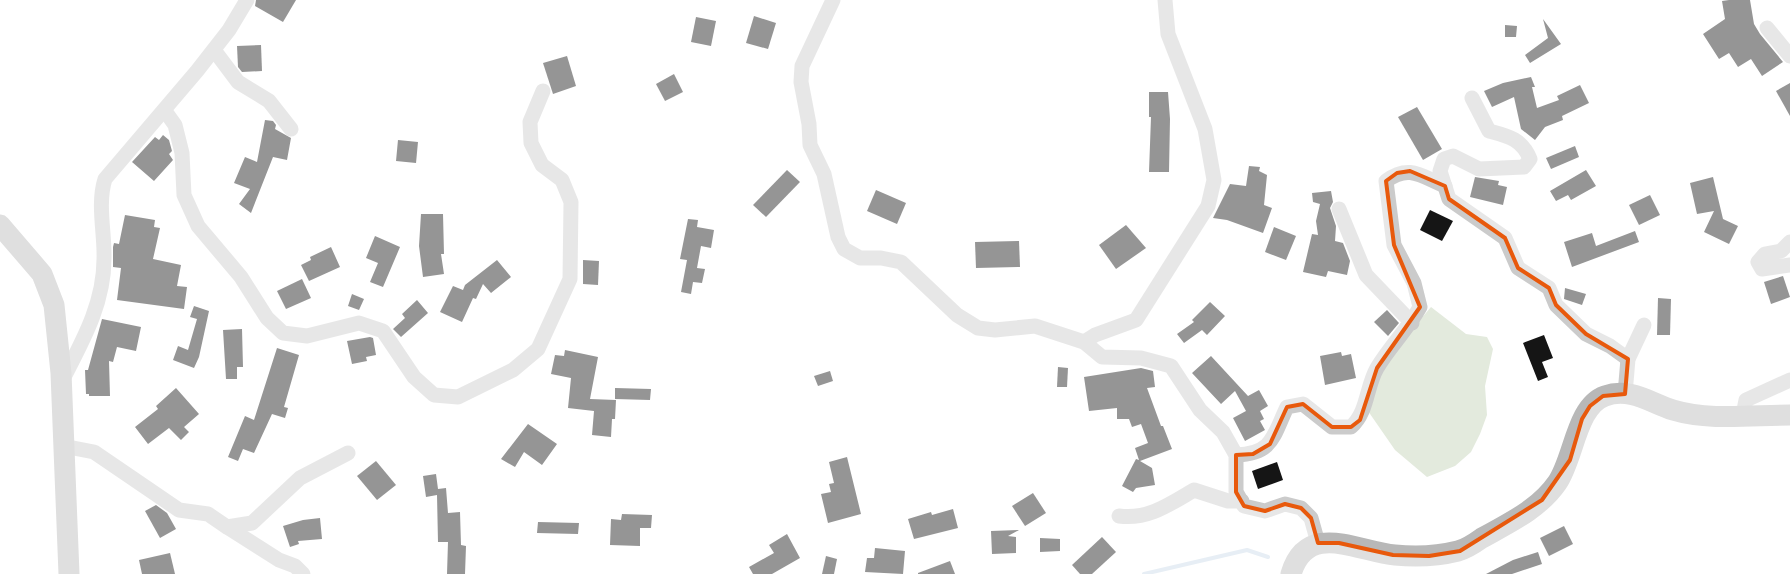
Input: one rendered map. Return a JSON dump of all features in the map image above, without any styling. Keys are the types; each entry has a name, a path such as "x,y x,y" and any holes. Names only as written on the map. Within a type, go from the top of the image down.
{"main road":[{"path":"0,225 42,274 54,306 62,382 68,574"},
{"path":"1291,574 1294,565 1305,551 1318,543 1339,542 1393,555 1429,556 1460,551 1520,517 1542,500 1557,483 1570,460 1582,419 1590,406 1603,396 1617,393 1635,395 1674,410 1702,415 1790,415"}],"street":[{"path":"62,382 94,313 104,277 101,194 105,179 165,111 214,50 229,30 247,0"},
{"path":"833,0 802,66 801,82 809,124 810,145 824,174 838,237 844,249 860,258 881,258 901,262 957,315 978,328 995,330 1035,326 1084,342 1102,357 1141,358 1171,366 1200,410 1222,432 1236,455 1236,492 1244,506 1265,511 1285,504 1300,508 1311,518 1318,543"},
{"path":"1084,342 1095,335 1136,320 1208,206 1214,180 1205,129 1168,34 1165,0"},
{"path":"1767,28 1790,56"},
{"path":"214,50 238,82 269,101 292,129"},
{"path":"165,111 175,125 182,153 184,195 198,226 241,276 267,318 283,333 307,336 359,324 383,331 414,376 434,395 458,397 513,370 538,349 570,279 571,202 562,180 542,165 531,143 530,122 543,91"},
{"path":"1472,98 1489,131 1515,138 1527,151 1530,159 1524,167 1479,169 1453,156 1444,159 1440,171 1449,199 1505,238 1518,268 1549,288 1556,305 1586,334 1610,346 1628,359"},
{"path":"1236,455 1254,454 1270,444 1287,407 1303,404 1332,427 1351,427 1360,420 1377,368 1412,323 1420,307 1414,283 1394,245 1386,181 1397,173 1410,171 1445,186"},
{"path":"1339,209 1366,275 1412,323"},
{"path":"1790,242 1780,251 1765,254 1758,262 1762,269 1790,266"},
{"path":"1625,394 1628,359 1644,325"},
{"path":"1743,415 1746,400 1790,380"},
{"path":"63,446 94,452 178,510 208,514 279,560 295,566 303,574"},
{"path":"227,527 252,523 300,478 348,453"},
{"path":"1119,516 1130,517 1155,512 1194,490 1228,501 1242,501"}],"highlighted area":[{"path":"1410,171 1445,186 1449,199 1505,238 1518,268 1549,288 1556,305 1586,334 1628,359 1625,394 1603,396 1590,406 1582,419 1570,460 1542,500 1460,551 1429,556 1393,555 1339,543 1318,543 1311,518 1301,508 1285,504 1265,511 1244,506 1236,492 1236,455 1253,454 1270,444 1287,407 1303,404 1332,427 1351,427 1360,420 1377,368 1420,307 1394,245 1386,181 1397,173"}],"shaded area":[{"path":"1431,307 1466,334 1487,337 1493,349 1485,386 1487,415 1471,452 1455,466 1427,477 1395,450 1368,411 1386,360"}],"building":[{"path":"256,0 296,0 283,22 255,6"},
{"path":"1750,0 1754,24 1783,62 1762,76 1751,59 1738,67 1729,53 1719,59 1703,34 1725,19 1722,1"},
{"path":"754,16 776,23 768,49 746,43"},
{"path":"696,17 716,21 711,46 691,42"},
{"path":"1543,19 1561,44 1530,63 1525,55 1548,38"},
{"path":"1505,25 1517,26 1516,37 1505,37"},
{"path":"261,45 262,71 242,72 238,67 237,46"},
{"path":"567,56 576,86 553,94 543,63"},
{"path":"674,74 683,92 665,101 656,84"},
{"path":"1531,77 1535,87 1532,87 1537,108 1559,100 1557,96 1580,85 1589,103 1562,116 1563,120 1545,127 1535,140 1521,129 1514,97 1492,107 1484,91 1503,83"},
{"path":"1790,83 1790,116 1776,91"},
{"path":"1149,92 1168,92 1170,119 1169,172 1149,172 1151,117 1149,117"},
{"path":"1417,107 1442,149 1423,160 1398,117"},
{"path":"265,120 273,121 276,125 275,129 291,138 287,160 273,157 251,213 239,204 250,189 234,183 245,157 257,162"},
{"path":"163,135 169,140 172,151 169,154 173,160 154,181 132,162 155,137 159,140"},
{"path":"398,140 418,142 416,163 396,161"},
{"path":"1575,146 1579,157 1551,169 1546,158"},
{"path":"1249,166 1260,167 1259,171 1267,175 1264,205 1272,208 1263,233 1227,220 1213,218 1230,184 1246,186"},
{"path":"787,170 800,182 766,217 753,205"},
{"path":"1586,170 1596,186 1571,200 1568,195 1556,201 1550,191"},
{"path":"1475,177 1499,181 1498,185 1507,187 1503,205 1470,197"},
{"path":"1713,177 1723,219 1738,226 1729,244 1704,232 1714,211 1697,214 1690,183"},
{"path":"876,190 906,203 897,224 867,211"},
{"path":"1331,191 1333,202 1330,208 1336,226 1335,241 1343,243 1350,261 1347,275 1328,271 1326,277 1303,272 1312,234 1318,235 1316,221 1320,204 1313,202 1312,193"},
{"path":"1650,195 1660,215 1639,225 1629,205"},
{"path":"1430,210 1453,221 1442,241 1420,230"},
{"path":"421,214 443,214 444,254 441,254 444,274 423,277 419,246"},
{"path":"125,215 155,220 154,227 160,228 153,259 181,265 177,286 187,287 184,309 117,300 121,268 113,267 113,247 114,243 119,244"},
{"path":"688,219 698,220 697,227 714,230 711,248 701,246 697,268 705,269 702,283 693,282 691,294 681,292 687,260 680,259"},
{"path":"1126,225 1146,248 1116,269 1099,245"},
{"path":"1274,227 1296,236 1286,260 1265,252"},
{"path":"1635,231 1639,242 1572,267 1564,242 1592,233 1596,246"},
{"path":"375,236 400,247 383,287 370,282 378,263 366,258"},
{"path":"1019,241 1020,267 976,268 975,242"},
{"path":"331,247 340,267 309,281 301,265 311,260 310,257"},
{"path":"497,260 511,277 491,293 483,284 476,299 473,298 462,322 440,312 453,286 463,290 465,285"},
{"path":"583,260 599,261 598,285 583,284"},
{"path":"1783,276 1790,297 1771,304 1764,282"},
{"path":"302,279 311,298 286,309 277,291"},
{"path":"1565,288 1586,294 1582,305 1564,299"},
{"path":"352,294 364,299 359,310 348,306"},
{"path":"1658,298 1671,299 1670,335 1657,335"},
{"path":"417,300 428,313 401,337 393,329 405,318 402,314"},
{"path":"1210,302 1225,316 1207,335 1202,330 1184,343 1177,334 1194,322 1192,320"},
{"path":"194,306 209,311 199,357 194,368 173,360 178,346 188,350 197,319 190,317"},
{"path":"1387,310 1399,323 1388,336 1374,322"},
{"path":"102,319 141,327 136,351 117,347 113,362 109,361 110,396 89,396 89,394 86,394 85,370 88,370"},
{"path":"242,329 243,367 237,367 237,379 226,379 223,330"},
{"path":"1544,335 1553,358 1542,362 1548,377 1538,381 1523,343"},
{"path":"373,338 376,355 366,357 367,361 352,364 347,341"},
{"path":"277,348 299,355 284,407 288,408 285,418 272,414 254,453 243,449 238,461 228,457 245,416 254,420"},
{"path":"565,350 598,357 590,399 616,400 615,419 612,419 611,437 592,435 594,411 568,408 571,378 551,374 555,355 564,356"},
{"path":"1341,352 1342,356 1351,354 1356,378 1325,385 1320,356"},
{"path":"1211,356 1248,396 1259,390 1268,406 1260,411 1264,419 1260,421 1265,430 1245,441 1233,418 1246,411 1235,391 1221,404 1192,373"},
{"path":"1058,367 1068,368 1067,387 1057,387"},
{"path":"1141,368 1153,371 1155,387 1147,388 1172,449 1140,461 1152,468 1155,485 1136,488 1133,492 1122,486 1136,459 1139,460 1135,448 1148,443 1141,424 1132,427 1129,419 1117,419 1117,408 1089,411 1084,377"},
{"path":"830,371 833,381 818,386 814,376"},
{"path":"176,388 199,414 184,427 189,432 181,440 169,428 148,444 135,427 158,409 156,406"},
{"path":"615,388 651,389 650,400 615,399"},
{"path":"528,424 557,444 542,465 524,452 515,467 501,459"},
{"path":"847,457 861,514 828,523 821,494 831,492 829,484 834,483 829,462"},
{"path":"376,461 396,485 377,500 357,476"},
{"path":"1277,462 1283,480 1258,489 1252,471"},
{"path":"436,474 438,489 446,488 448,513 460,512 461,545 466,546 465,574 447,574 448,542 438,542 437,495 426,497 423,476"},
{"path":"1033,493 1046,513 1025,526 1012,506"},
{"path":"156,505 167,513 176,529 160,538 145,511"},
{"path":"953,509 958,528 914,539 908,519 931,512 932,515"},
{"path":"622,514 652,515 651,528 640,528 640,546 610,545 611,519 621,520"},
{"path":"320,518 322,539 298,541 299,544 290,547 283,526 303,520"},
{"path":"538,522 579,523 578,534 537,533"},
{"path":"1564,526 1573,544 1549,556 1540,538"},
{"path":"1019,530 1008,536 1016,537 1016,553 992,554 991,531"},
{"path":"787,534 800,558 772,574 753,574 749,567 774,553 769,545"},
{"path":"1102,537 1116,552 1092,574 1080,574 1072,565"},
{"path":"1040,538 1060,539 1060,551 1040,552"},
{"path":"875,548 905,551 903,574 865,572 867,558 874,558"},
{"path":"1538,552 1542,564 1512,574 1486,574 1513,560"},
{"path":"170,553 175,574 142,574 139,560"},
{"path":"826,556 837,559 834,574 822,574"},
{"path":"950,561 955,574 918,574 918,573"}],"waterway":[{"path":"1144,574 1247,550 1268,557"}]}
